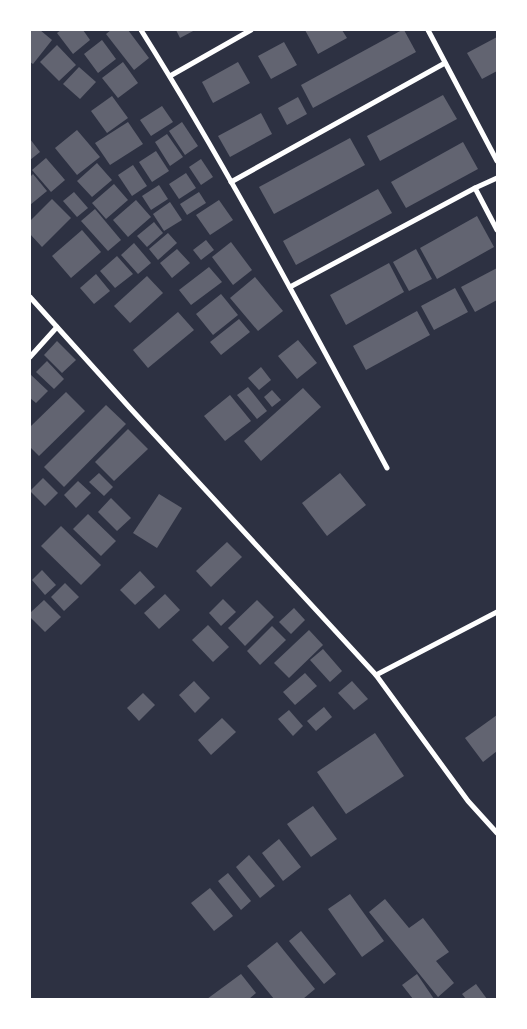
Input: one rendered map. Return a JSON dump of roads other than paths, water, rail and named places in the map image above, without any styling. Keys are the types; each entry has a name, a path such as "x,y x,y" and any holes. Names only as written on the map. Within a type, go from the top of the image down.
{"street":[{"path":"141,30 232,182 387,468"},
{"path":"170,76 251,30"},
{"path":"428,30 497,160"},
{"path":"232,182 445,63"},
{"path":"290,287 497,178"},
{"path":"475,188 497,230"},
{"path":"30,297 376,675 468,801 497,833"},
{"path":"30,357 57,328"},
{"path":"376,675 497,612"}]}
